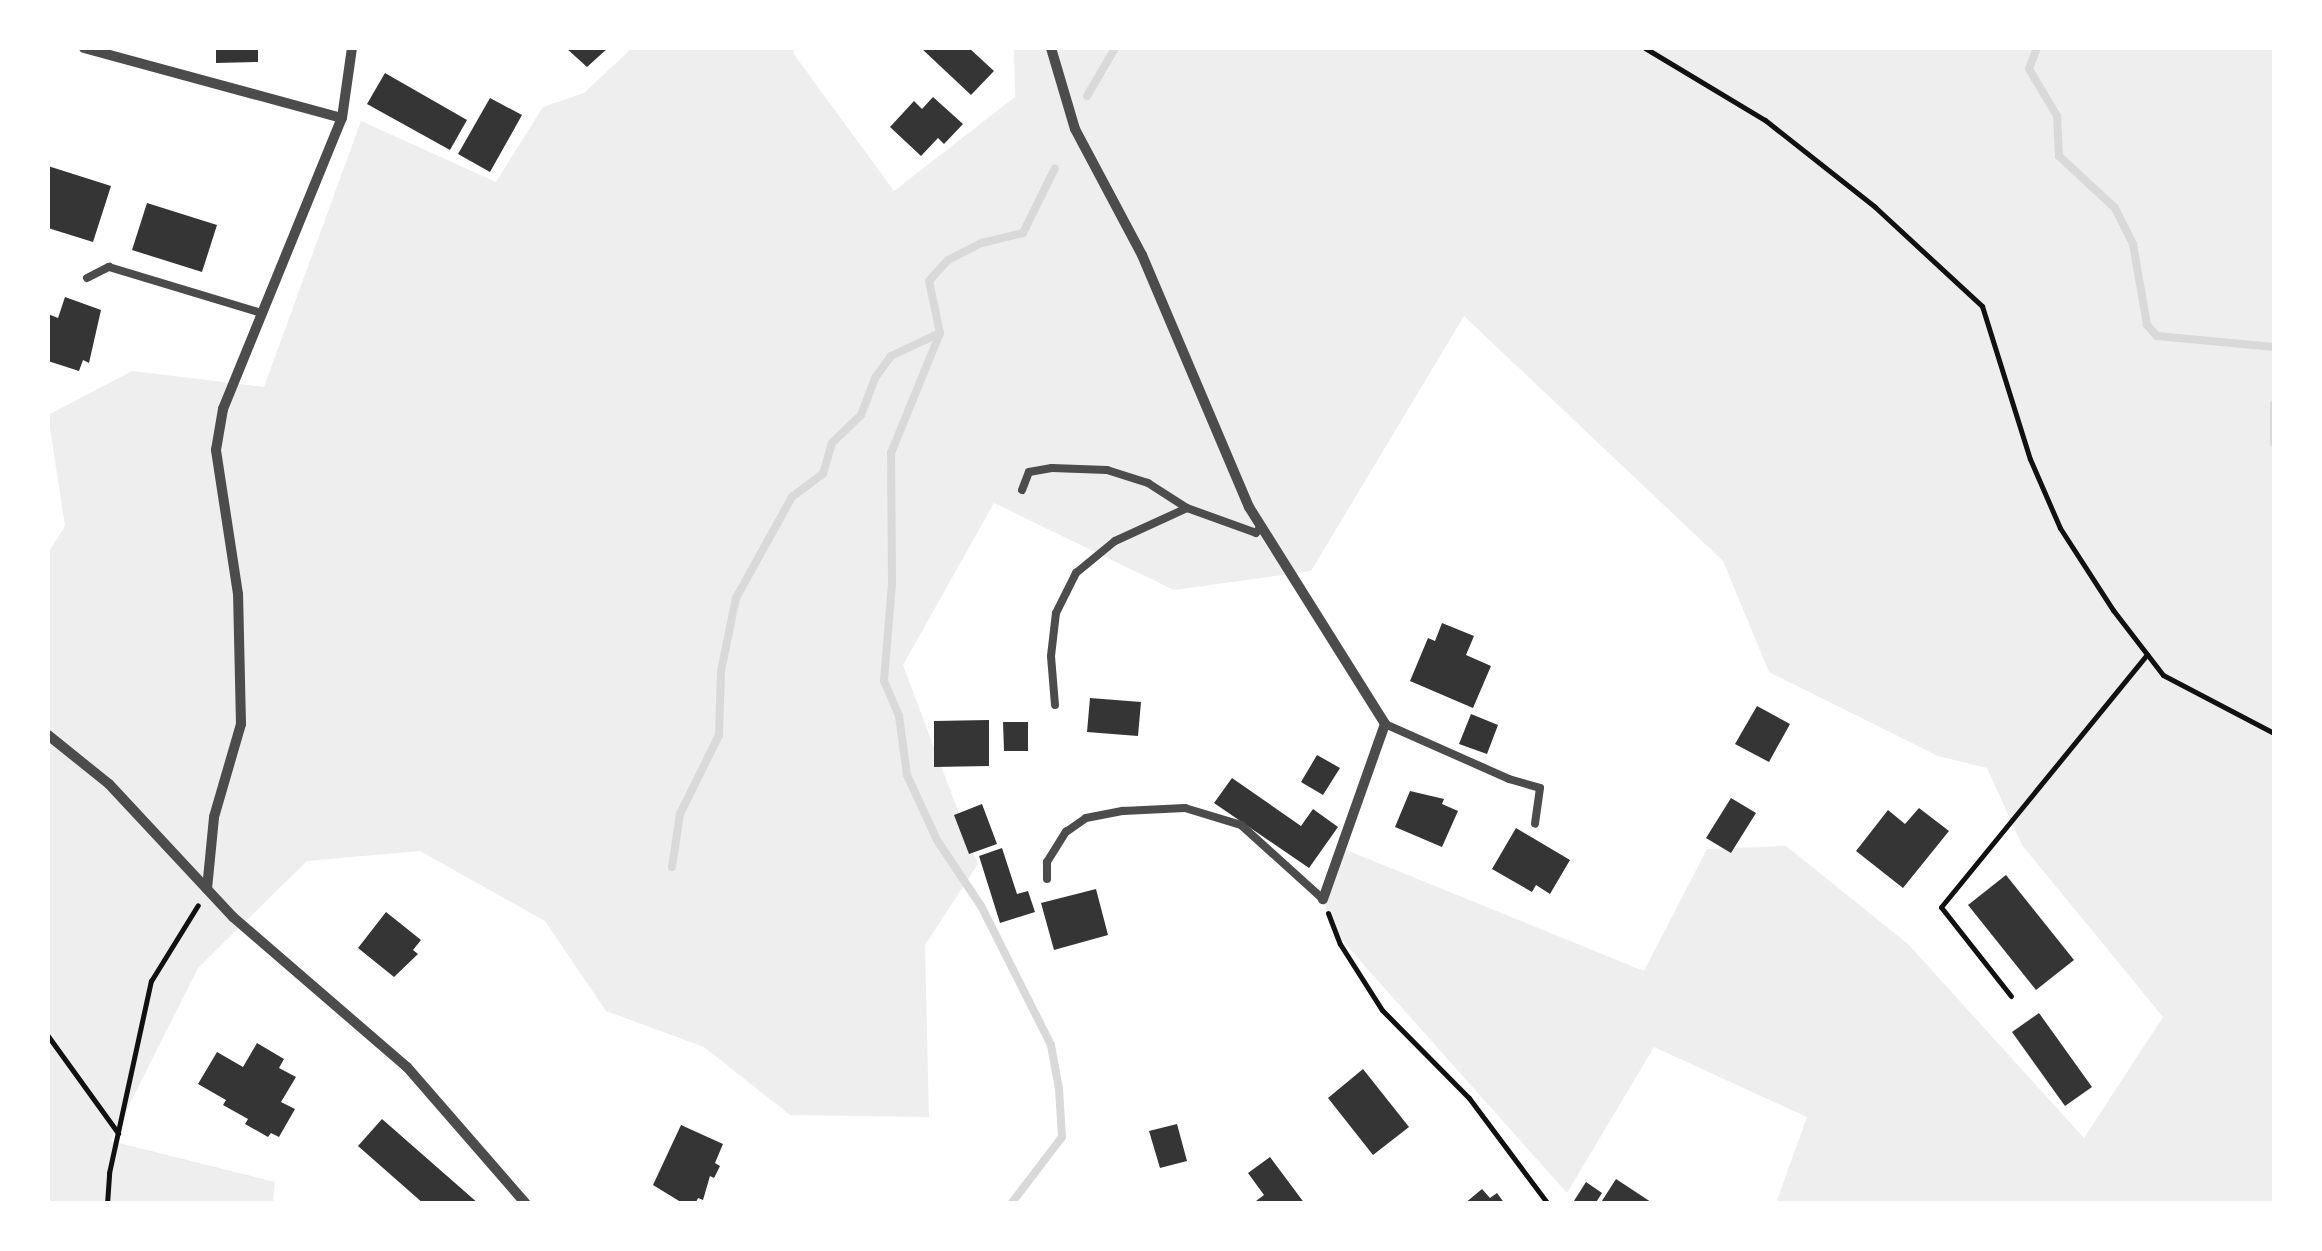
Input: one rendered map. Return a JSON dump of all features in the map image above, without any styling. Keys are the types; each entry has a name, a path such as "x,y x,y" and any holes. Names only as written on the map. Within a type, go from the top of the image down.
{"street":[{"path":"84,48 342,118"},
{"path":"207,890 214,817 241,724 238,594 216,450 223,409 342,118 352,48"},
{"path":"1051,48 1075,128 1142,255 1249,507 1386,724 1323,899"},
{"path":"48,734 109,784 234,918 407,1066 526,1204"}],"lane":[{"path":"86,278 108,267 261,313"},
{"path":"1022,490 1029,472 1052,468 1107,470 1148,482 1188,508 1256,533 1262,526"},
{"path":"1055,704 1051,656 1056,613 1076,573 1115,541 1188,508"},
{"path":"1386,724 1509,780 1540,788 1535,824"},
{"path":"1047,879 1047,862 1066,832 1086,818 1123,811 1184,808 1242,826 1323,899"}],"path":[{"path":"1645,48 1765,120 1875,206 1982,306 2030,459 2060,528 2164,675 2274,733"},
{"path":"2011,996 1941,907 2147,654"},
{"path":"107,1204 118,1133 152,981 207,890"},
{"path":"1323,899 1340,944 1382,1010 1469,1098 1548,1204"},
{"path":"48,1036 118,1133"}],"shaded area":[{"path":"632,48 795,48 793,53 894,191 1015,97 1014,48 2274,48 2274,1203 1776,1203 1807,1117 1654,1047 1567,1193 1330,927 1323,899 1344,849 1644,971 1707,849 1786,846 1908,944 2084,1138 2163,1017 2022,845 1987,768 1938,756 1769,672 1723,561 1464,316 1311,571 1174,590 994,503 903,665 978,864 925,945 929,1117 790,1115 704,1047 606,1011 545,921 420,851 307,861 198,968 111,1141 275,1182 273,1203 48,1203 48,553 65,526 48,415 132,371 264,387 361,121 496,182 543,107 584,93"}],"building":[{"path":"216,48 258,48 258,62 216,63"},
{"path":"566,48 608,48 587,67"},
{"path":"921,48 969,48 994,71 971,95"},
{"path":"385,73 467,120 450,150 367,104"},
{"path":"933,97 963,124 944,144 938,138 921,156 890,127 914,101 922,109"},
{"path":"490,98 522,115 490,172 458,154"},
{"path":"48,166 111,186 93,242 48,228"},
{"path":"147,203 217,225 202,272 132,250"},
{"path":"65,297 101,310 89,363 83,360 79,371 48,361 48,314 58,318"},
{"path":"1442,623 1474,636 1466,655 1491,666 1473,708 1410,681 1428,638 1435,641"},
{"path":"1090,698 1141,702 1138,736 1087,732"},
{"path":"1757,706 1790,724 1769,762 1735,744"},
{"path":"1471,714 1498,725 1487,754 1459,744"},
{"path":"989,720 989,766 934,767 934,721"},
{"path":"1003,722 1028,722 1028,751 1004,751"},
{"path":"1317,755 1340,768 1323,795 1301,782"},
{"path":"1232,778 1301,826 1313,809 1338,827 1309,868 1214,803"},
{"path":"1410,791 1444,799 1442,804 1458,811 1442,847 1395,827"},
{"path":"1731,798 1756,813 1731,853 1706,838"},
{"path":"982,804 997,844 969,854 954,815"},
{"path":"1919,808 1949,831 1903,888 1856,851 1888,810 1905,824"},
{"path":"1516,828 1570,860 1550,894 1536,885 1532,892 1492,869"},
{"path":"1002,848 1017,894 1028,891 1035,912 1000,923 979,856"},
{"path":"2006,875 2074,960 2036,990 1968,905"},
{"path":"1096,889 1108,935 1054,950 1041,903"},
{"path":"386,912 421,940 413,950 418,954 394,977 358,948"},
{"path":"2039,1013 2092,1087 2065,1106 2012,1032"},
{"path":"257,1043 284,1059 279,1068 296,1077 281,1102 295,1109 279,1137 271,1133 268,1137 245,1124 248,1119 223,1105 226,1100 198,1084 217,1052 243,1067"},
{"path":"1363,1069 1409,1127 1373,1155 1328,1098"},
{"path":"382,1119 479,1204 424,1204 358,1146"},
{"path":"1177,1124 1187,1161 1160,1168 1149,1131"},
{"path":"681,1125 723,1144 715,1163 720,1166 714,1178 710,1176 703,1200 698,1198 695,1204 684,1204 653,1185"},
{"path":"1270,1157 1305,1204 1252,1204 1264,1195 1248,1173"},
{"path":"1616,1179 1654,1204 1600,1204"},
{"path":"1586,1182 1602,1193 1595,1204 1572,1204"},
{"path":"1482,1189 1490,1198 1497,1193 1505,1204 1464,1204"}],"waterway":[{"path":"1087,96 1115,48"},
{"path":"2037,48 2029,69 2057,116 2059,156 2115,208 2133,244 2147,325 2157,336 2274,347"},
{"path":"1011,1204 1062,1137 1059,1089 1051,1045 981,906 937,840 907,775 899,716 884,681 892,583 891,453 940,333 929,281 948,260 982,243 1023,233 1055,168"},
{"path":"672,867 680,814 719,735 721,671 736,598 792,497 823,474 832,443 861,415 875,378 891,356 938,334"},
{"path":"2274,404 2274,443"}]}
